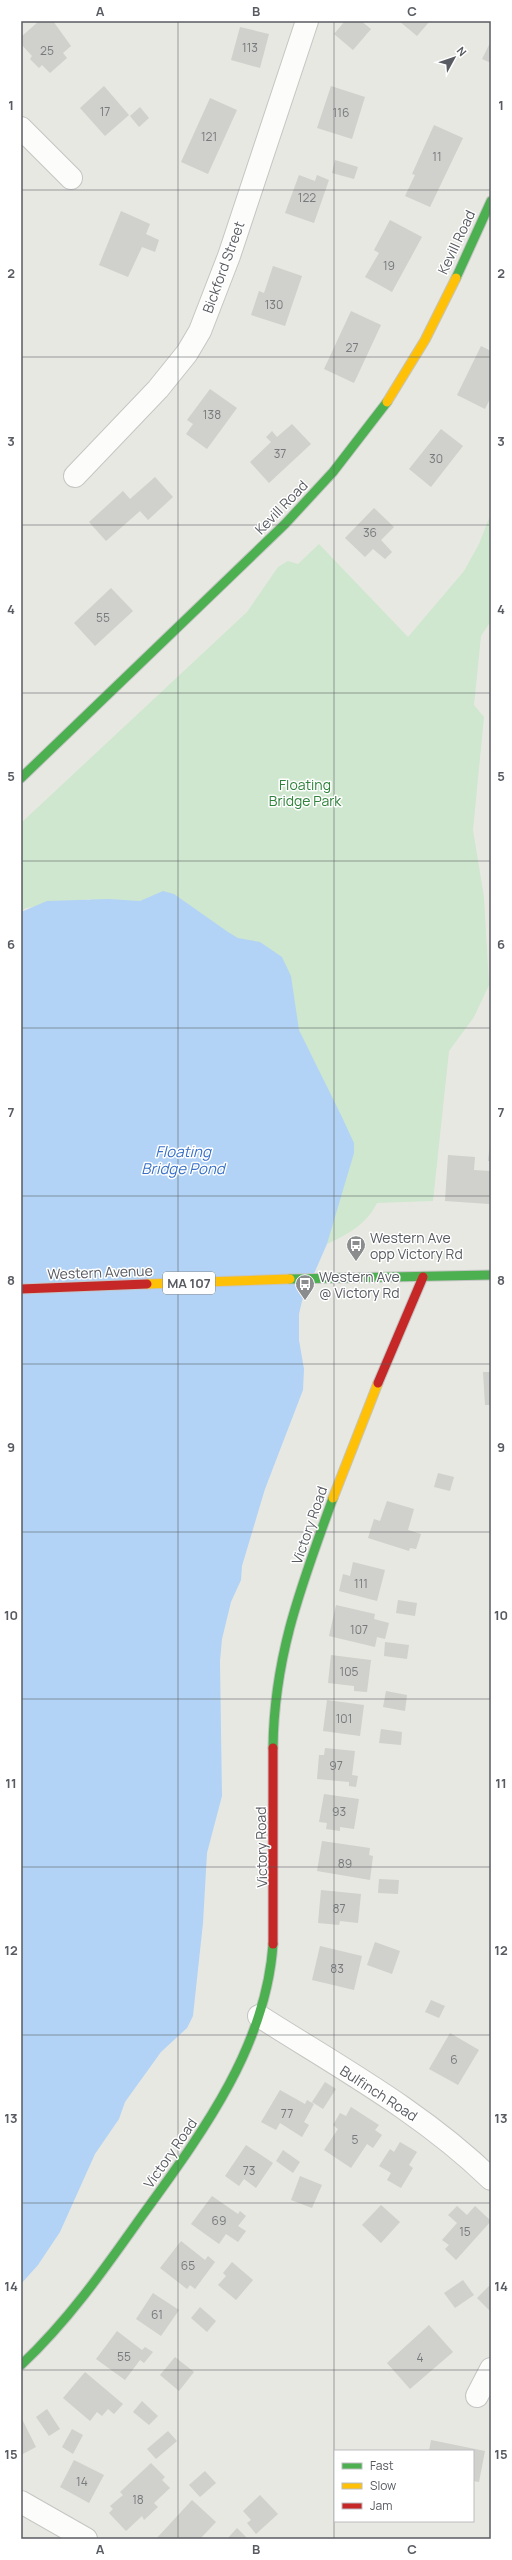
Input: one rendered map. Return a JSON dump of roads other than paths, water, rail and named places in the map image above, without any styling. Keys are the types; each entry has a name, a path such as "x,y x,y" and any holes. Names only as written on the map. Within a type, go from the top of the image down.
{"street":[{"name":"Bickford Street","path":"75,476 158,389 187,353 200,330 229,256 307,21"},
{"path":"21,128 71,178"},
{"name":"Kevill Road","path":"21,778 237,573 312,495 363,434 411,364 438,314 491,201"},
{"name":"Western Avenue","path":"21,1289 358,1276 423,1277 491,1275"},
{"name":"Victory Road","path":"21,2365 51,2338 85,2297 198,2138 224,2097 241,2063 259,2016 269,1976 275,1911 273,1745 280,1665 289,1626 325,1518 376,1388 423,1277"},
{"name":"Bulfinch Road","path":"259,2016 396,2101 456,2147 491,2179"},
{"path":"477,2396 491,2369"},
{"path":"21,2502 86,2539"}],"water":[{"name":"Floating Bridge Pond","path":"163,891 174,894 238,938 260,942 282,957 291,976 299,1030 354,1143 354,1153 327,1244 302,1301 299,1314 299,1340 304,1369 303,1390 265,1489 242,1566 241,1580 231,1602 222,1639 220,1661 222,1796 207,1853 203,1923 193,2016 187,2028 161,2052 125,2102 119,2119 95,2154 60,2232 38,2265 21,2284 21,912 47,901 109,899 140,901"}],"place":[{"name":"Western Ave opp Victory Rd","path":"356,1262"},
{"name":"Western Ave @ Victory Rd","path":"305,1301"}],"park label":[{"name":"Floating Bridge Park","path":"305,792"}]}
